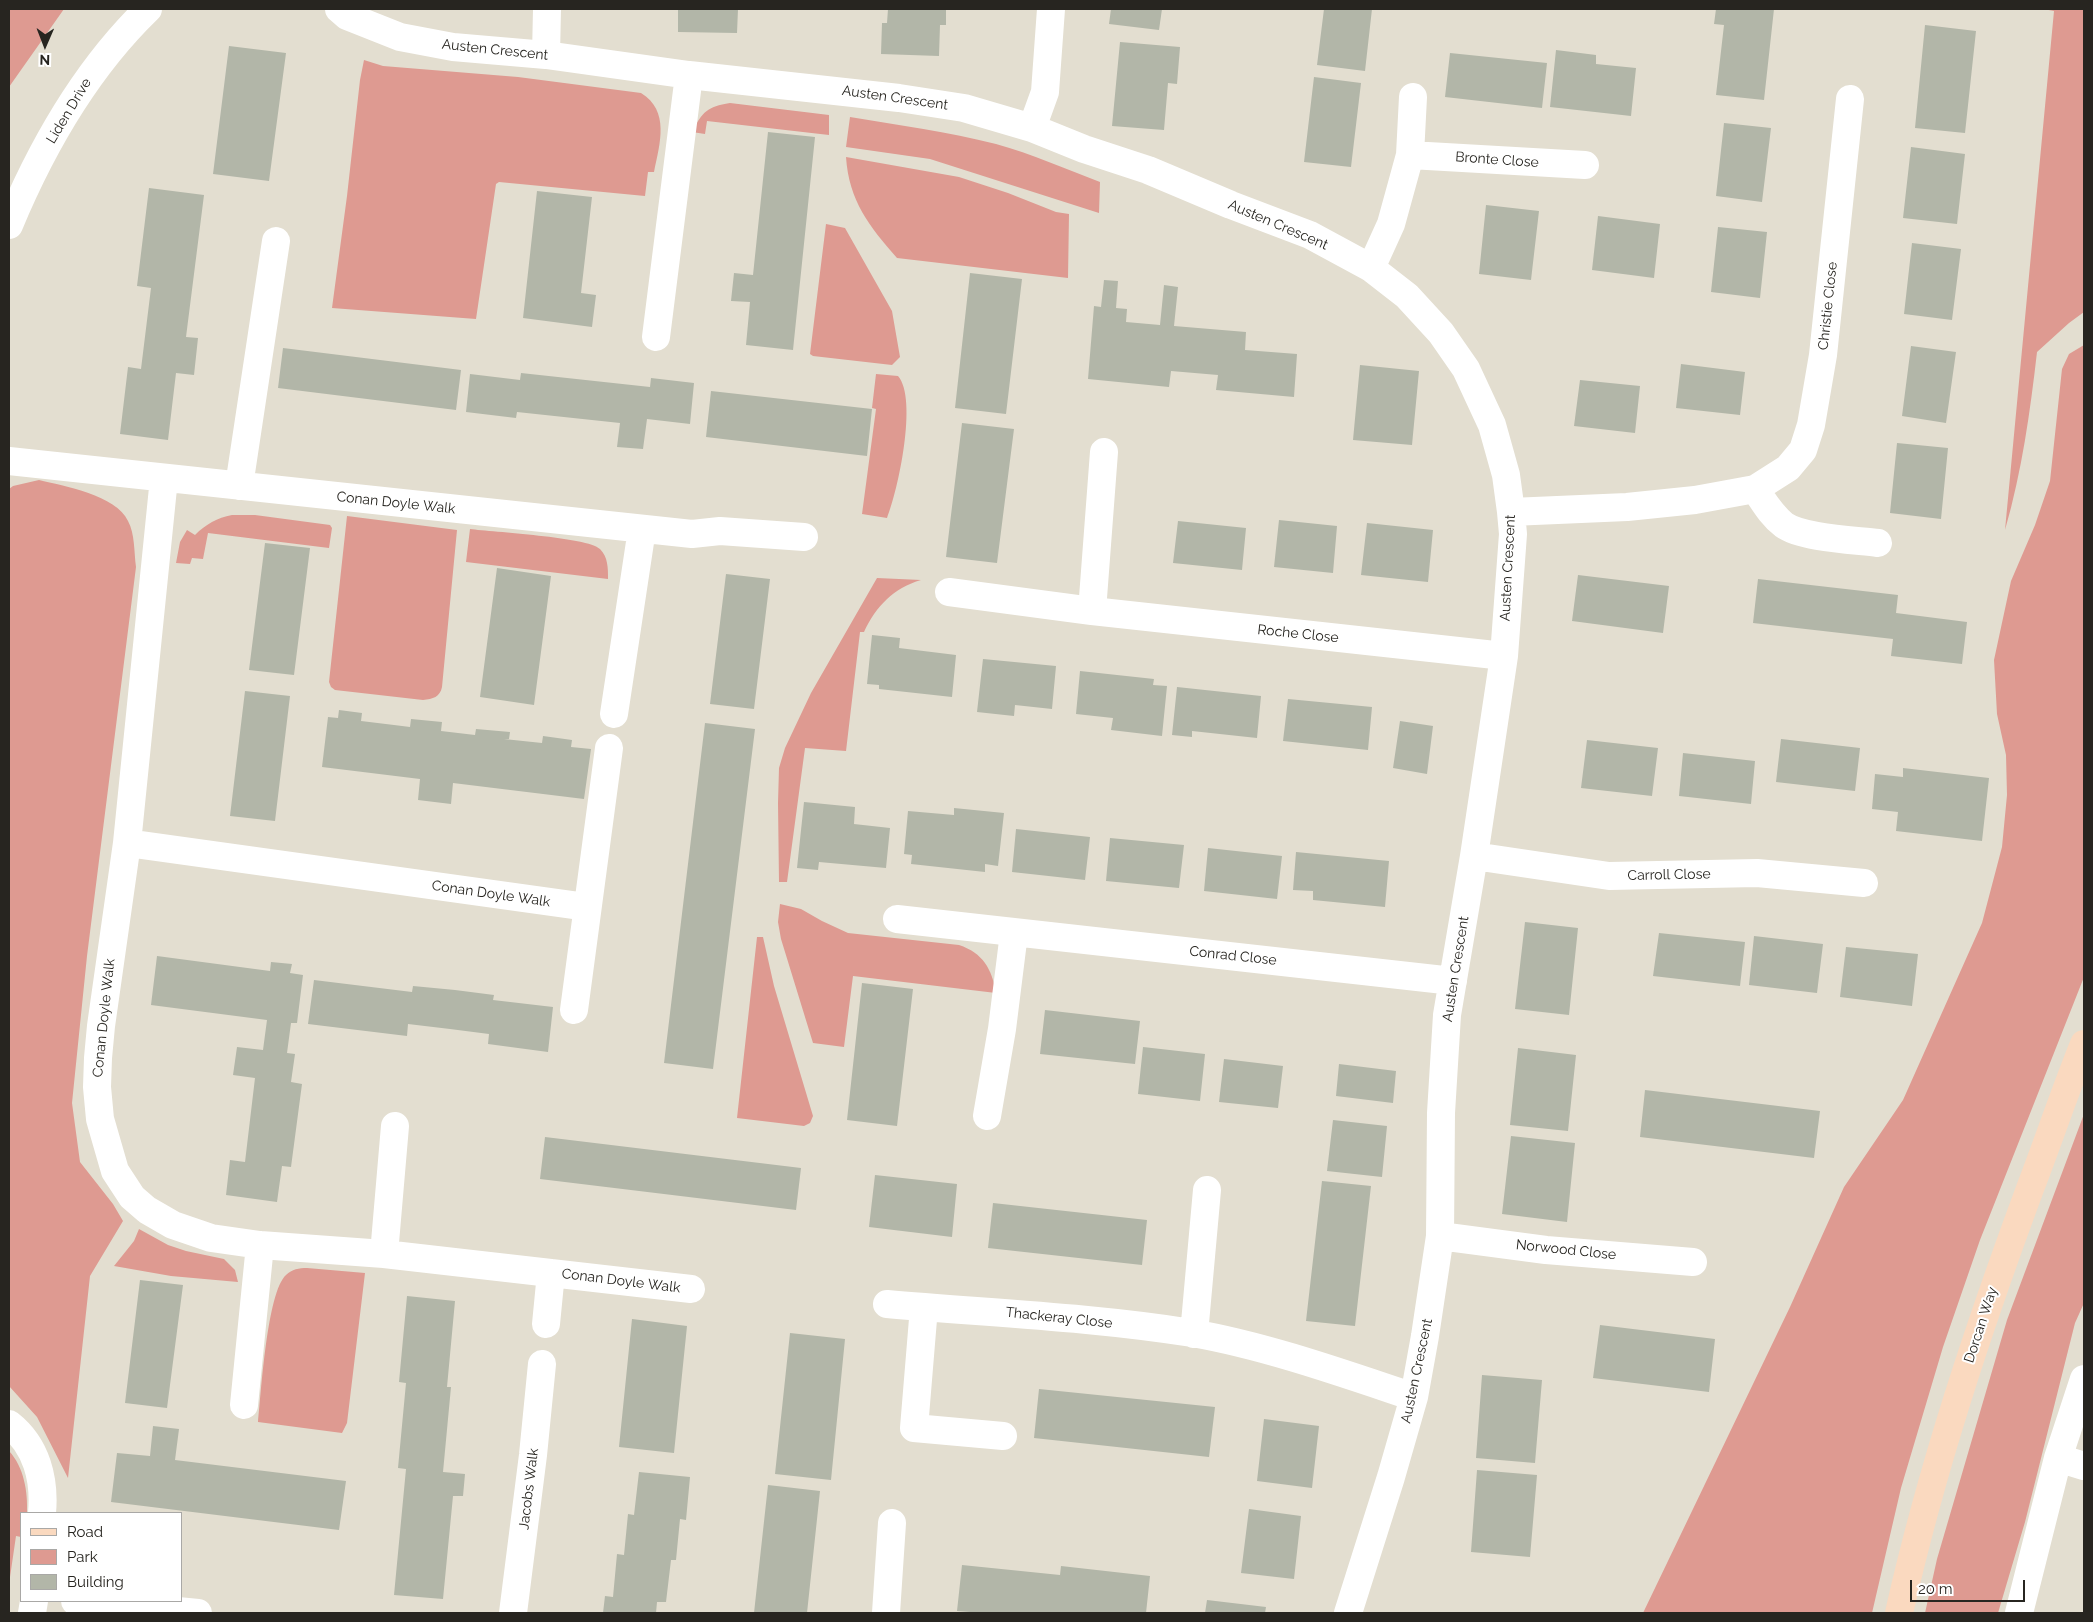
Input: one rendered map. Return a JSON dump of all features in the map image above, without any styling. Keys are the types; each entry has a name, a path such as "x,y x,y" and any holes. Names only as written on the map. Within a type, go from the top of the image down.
{"main road":[{"name":"Dorcan Way","path":"1899,1613 1920,1524 1950,1419 1994,1286 2084,1044"}],"street":[{"name":"Liden Drive","path":"9,225 38,163 82,86 118,41 148,9"},
{"name":"Austen Crescent","path":"338,9 347,16 400,37 454,47 546,55 688,75 899,98 964,108 1032,128 1084,149 1148,170 1231,205 1310,235 1371,268 1407,296 1441,333 1466,369 1492,425 1506,474 1512,512 1513,534 1504,656 1474,856 1447,1015 1442,1113 1440,1236 1414,1397 1348,1613"},
{"path":"546,55 548,9"},
{"path":"1032,128 1045,92 1052,9"},
{"path":"656,337 688,75"},
{"path":"1371,268 1391,224 1410,154 1413,97"},
{"name":"Christie Close","path":"1512,512 1627,507 1695,500 1755,489 1788,468 1803,450 1811,425 1823,355 1850,99"},
{"name":"Bronte Close","path":"1410,154 1585,165"},
{"path":"239,486 276,241"},
{"path":"1092,611 1104,452"},
{"name":"Conan Doyle Walk","path":"9,461 692,534 720,531 804,537"},
{"name":"Conan Doyle Walk","path":"164,478 127,843 100,1026 97,1087 100,1119 115,1171 132,1197 147,1210 172,1225 211,1238 260,1245 384,1254 691,1289"},
{"path":"1755,489 1772,514 1786,526 1804,534 1878,542"},
{"path":"614,714 642,529"},
{"name":"Roche Close","path":"949,592 1092,611 1504,656"},
{"path":"574,1010 609,748"},
{"name":"Conan Doyle Walk","path":"127,843 587,908"},
{"name":"Carroll Close","path":"1474,856 1609,876 1757,873 1864,883"},
{"name":"Conrad Close","path":"897,919 1452,982"},
{"path":"987,1116 1002,1029 1014,933"},
{"path":"384,1254 395,1126"},
{"path":"1194,1334 1207,1190"},
{"name":"Norwood Close","path":"1440,1236 1546,1250 1693,1262"},
{"path":"244,1405 260,1245"},
{"name":"Conan Doyle Walk","path":"546,1324 551,1272"},
{"name":"Thackeray Close","path":"888,1304 1082,1318 1194,1334 1278,1354 1414,1397"},
{"path":"924,1307 914,1428 1003,1436"},
{"name":"Jacobs Walk","path":"513,1613 534,1455 542,1364"},
{"path":"2019,1613 2058,1458 2084,1380"},
{"path":"9,1424 27,1442 36,1460 41,1476 44,1498 42,1512"},
{"path":"2058,1458 2084,1466"},
{"path":"886,1613 892,1523"},
{"path":"85,1602 198,1613"}],"green space":[{"path":"9,9 64,9 9,87"},
{"path":"2043,9 2084,9 2084,312 2037,352 2025,441 2005,530 2054,11"},
{"path":"364,60 383,66 518,77 641,93 650,100 656,109 661,128 654,172 648,172 645,196 499,182 496,184 476,319 332,308"},
{"path":"730,103 829,115 829,135 707,121 705,134 692,132 706,111 716,106"},
{"path":"850,117 996,144 1049,162 1100,182 1099,213 930,159 846,147"},
{"path":"846,157 959,177 1008,193 1056,212 1069,214 1068,278 897,258 869,224 862,212 851,187"},
{"path":"826,224 845,228 892,311 900,357 892,365 813,356 810,354"},
{"path":"2084,345 2084,977 1980,1240 1943,1347 1901,1488 1872,1613 1643,1613 1790,1307 1844,1187 1903,1100 1982,923 2002,847 2007,795 2006,755 1997,714 1994,660 2011,581 2035,525 2050,481 2062,369 2069,354"},
{"path":"876,374 898,376 904,388 906,404 906,424 901,467 887,518 862,514 876,409 872,408"},
{"path":"39,480 101,498 113,504 122,512 132,532 136,567 87,956 72,1103 80,1162 113,1204 123,1221 90,1276 68,1478 37,1417 9,1386 9,489 13,486"},
{"path":"232,515 255,515 330,525 332,528 329,548 208,533 203,559 192,558 190,564 176,563 180,542 187,530 195,535 212,522"},
{"path":"347,516 457,530 442,687 436,697 423,700 335,690 331,687 329,682"},
{"path":"470,529 559,538 592,545 600,549 605,556 608,567 608,579 466,562"},
{"path":"877,578 921,580 911,583 894,593 880,606 864,632 860,632 846,751 805,748 787,882 779,882 779,768 785,748 811,693"},
{"path":"780,904 801,909 848,933 959,945 967,948 980,957 989,969 996,993 853,976 844,1047 813,1043 781,939 778,922"},
{"path":"757,937 763,937 774,986 813,1116 810,1123 804,1126 737,1118"},
{"path":"2084,1114 2084,1303 2075,1323 2025,1522 1998,1613 1925,1613 1937,1559 2007,1320"},
{"path":"139,1229 168,1245 224,1259 235,1270 238,1282 171,1276 114,1266 134,1241"},
{"path":"307,1268 365,1273 347,1423 342,1433 258,1422 266,1344 279,1285 291,1271"},
{"path":"9,1451 22,1472 26,1488 27,1512 20,1512 20,1537 16,1536 9,1584"}],"building":[{"path":"678,9 738,9 737,33 678,32"},
{"path":"888,9 946,9 946,25 940,25 939,56 881,54 882,23 887,23"},
{"path":"1111,9 1162,9 1159,30 1109,24"},
{"path":"1324,9 1372,9 1365,71 1317,65"},
{"path":"1716,9 1774,9 1764,100 1716,95 1724,25 1714,24"},
{"path":"1925,25 1976,31 1965,133 1915,128"},
{"path":"1120,42 1180,47 1177,84 1168,83 1164,130 1112,126"},
{"path":"229,46 286,53 269,181 213,174"},
{"path":"1556,50 1596,55 1596,64 1636,68 1631,116 1550,107"},
{"path":"1450,53 1547,63 1542,108 1445,97"},
{"path":"1314,77 1361,83 1351,167 1304,162"},
{"path":"1724,123 1771,128 1762,202 1716,196"},
{"path":"768,132 815,137 793,350 746,345 750,302 731,301 734,273 753,275"},
{"path":"1911,147 1965,154 1957,224 1903,218"},
{"path":"149,188 204,195 186,337 198,338 194,375 176,373 168,440 120,434 128,367 141,369 151,288 137,286"},
{"path":"537,191 592,197 581,293 596,295 592,327 523,318"},
{"path":"1486,205 1539,211 1531,280 1479,274"},
{"path":"1598,216 1660,224 1654,278 1592,270"},
{"path":"1718,227 1767,232 1760,298 1711,292"},
{"path":"1912,243 1961,249 1952,320 1904,314"},
{"path":"970,273 1022,279 1006,414 955,408"},
{"path":"1104,280 1118,281 1116,308 1127,309 1126,322 1160,325 1164,285 1178,287 1174,326 1246,332 1245,350 1297,354 1294,397 1216,390 1218,375 1171,371 1169,387 1088,379 1094,306 1101,307"},
{"path":"1911,346 1956,352 1946,423 1902,416"},
{"path":"283,348 461,370 456,410 278,388"},
{"path":"1681,364 1745,372 1740,415 1676,408"},
{"path":"1360,365 1419,371 1412,445 1353,440"},
{"path":"521,373 650,387 651,378 694,383 690,424 647,419 643,449 617,447 620,423 517,412 516,418 466,412 470,374 520,380"},
{"path":"1580,380 1640,386 1635,433 1574,426"},
{"path":"711,391 872,409 867,456 706,437"},
{"path":"962,423 1014,429 997,563 946,557"},
{"path":"1897,443 1948,448 1941,519 1890,513"},
{"path":"1279,520 1337,526 1333,573 1274,567"},
{"path":"1178,521 1246,528 1242,570 1173,563"},
{"path":"1367,523 1433,530 1428,582 1361,575"},
{"path":"265,543 310,548 294,675 249,670"},
{"path":"497,568 551,576 534,705 480,697"},
{"path":"726,574 770,579 754,709 710,704"},
{"path":"1578,575 1669,586 1663,633 1572,621"},
{"path":"1758,579 1898,595 1896,613 1967,622 1962,664 1891,656 1893,639 1753,623"},
{"path":"872,635 900,638 899,648 956,655 952,697 879,689 879,685 867,684"},
{"path":"983,659 1056,666 1052,709 1015,705 1014,716 977,712"},
{"path":"1080,671 1154,679 1153,685 1167,686 1162,736 1111,730 1113,718 1076,714"},
{"path":"1177,687 1261,696 1257,738 1192,731 1192,737 1172,735"},
{"path":"245,691 290,696 275,821 230,816"},
{"path":"1288,699 1372,707 1368,750 1283,741"},
{"path":"339,710 362,713 361,721 410,727 411,719 442,722 441,731 475,735 476,729 510,732 509,739 504,739 542,743 543,736 572,740 571,747 591,749 584,799 453,783 451,804 418,800 420,779 322,767 328,717 338,718"},
{"path":"1400,721 1433,726 1427,774 1393,768"},
{"path":"705,723 755,729 713,1069 664,1063"},
{"path":"1781,739 1860,748 1855,791 1776,782"},
{"path":"1587,740 1658,748 1652,796 1581,788"},
{"path":"1683,753 1755,761 1751,804 1679,796"},
{"path":"1903,768 1989,778 1982,841 1896,831 1898,812 1872,809 1875,774 1903,777"},
{"path":"804,802 855,807 854,824 890,828 886,868 819,862 818,870 797,868"},
{"path":"954,808 1004,813 998,866 985,864 985,872 911,864 912,855 904,854 908,811 954,815"},
{"path":"1016,829 1090,837 1085,880 1012,872"},
{"path":"1110,838 1184,845 1179,888 1106,881"},
{"path":"1208,848 1282,856 1277,899 1204,891"},
{"path":"1296,852 1389,861 1385,907 1313,900 1313,891 1293,890"},
{"path":"1525,922 1578,928 1569,1015 1515,1009"},
{"path":"1659,933 1745,942 1740,986 1653,976"},
{"path":"1754,936 1823,944 1817,993 1749,985"},
{"path":"1846,947 1918,954 1912,1006 1840,997"},
{"path":"157,956 270,971 271,962 292,964 290,973 303,975 297,1023 291,1023 287,1053 295,1054 291,1082 302,1084 291,1167 282,1166 277,1202 226,1195 230,1160 245,1162 255,1078 233,1075 237,1047 263,1050 267,1020 151,1005"},
{"path":"314,980 412,992 413,986 455,990 494,995 493,1000 553,1007 548,1052 488,1044 489,1034 408,1024 407,1036 308,1024"},
{"path":"862,983 913,989 897,1126 847,1120"},
{"path":"1045,1010 1140,1021 1135,1064 1040,1054"},
{"path":"1143,1047 1205,1054 1200,1101 1138,1094"},
{"path":"1518,1048 1576,1055 1568,1131 1510,1125"},
{"path":"1224,1059 1283,1066 1278,1108 1219,1102"},
{"path":"1339,1064 1396,1071 1393,1103 1336,1096"},
{"path":"1645,1090 1820,1111 1814,1158 1640,1137"},
{"path":"1333,1120 1387,1126 1382,1177 1327,1171"},
{"path":"1511,1136 1575,1143 1567,1222 1502,1214"},
{"path":"545,1137 801,1168 796,1210 540,1179"},
{"path":"875,1175 957,1184 952,1237 869,1227"},
{"path":"1322,1181 1371,1186 1355,1326 1306,1321"},
{"path":"993,1203 1147,1220 1142,1265 988,1248"},
{"path":"140,1280 183,1285 167,1408 125,1403"},
{"path":"407,1296 455,1301 447,1387 451,1387 443,1472 465,1474 463,1496 453,1496 443,1599 394,1595 406,1469 398,1468 406,1383 399,1382"},
{"path":"632,1319 687,1326 674,1453 619,1447"},
{"path":"1600,1325 1715,1339 1709,1392 1593,1378"},
{"path":"790,1333 845,1339 831,1480 775,1474"},
{"path":"1482,1375 1542,1380 1535,1463 1476,1458"},
{"path":"1039,1389 1215,1407 1209,1457 1034,1438"},
{"path":"1264,1419 1319,1426 1312,1488 1257,1481"},
{"path":"153,1426 179,1429 175,1460 346,1481 339,1530 111,1502 117,1453 150,1456"},
{"path":"1477,1470 1537,1475 1530,1557 1471,1552"},
{"path":"639,1472 690,1477 686,1520 680,1519 676,1560 671,1560 666,1602 657,1602 656,1613 603,1613 605,1596 613,1597 617,1554 624,1555 628,1514 634,1515"},
{"path":"768,1485 820,1491 807,1613 754,1613"},
{"path":"1249,1509 1301,1516 1294,1579 1241,1573"},
{"path":"962,1565 1060,1575 1061,1566 1150,1576 1146,1613 983,1613 957,1611"},
{"path":"1207,1600 1266,1607 1265,1613 1205,1613"}]}
